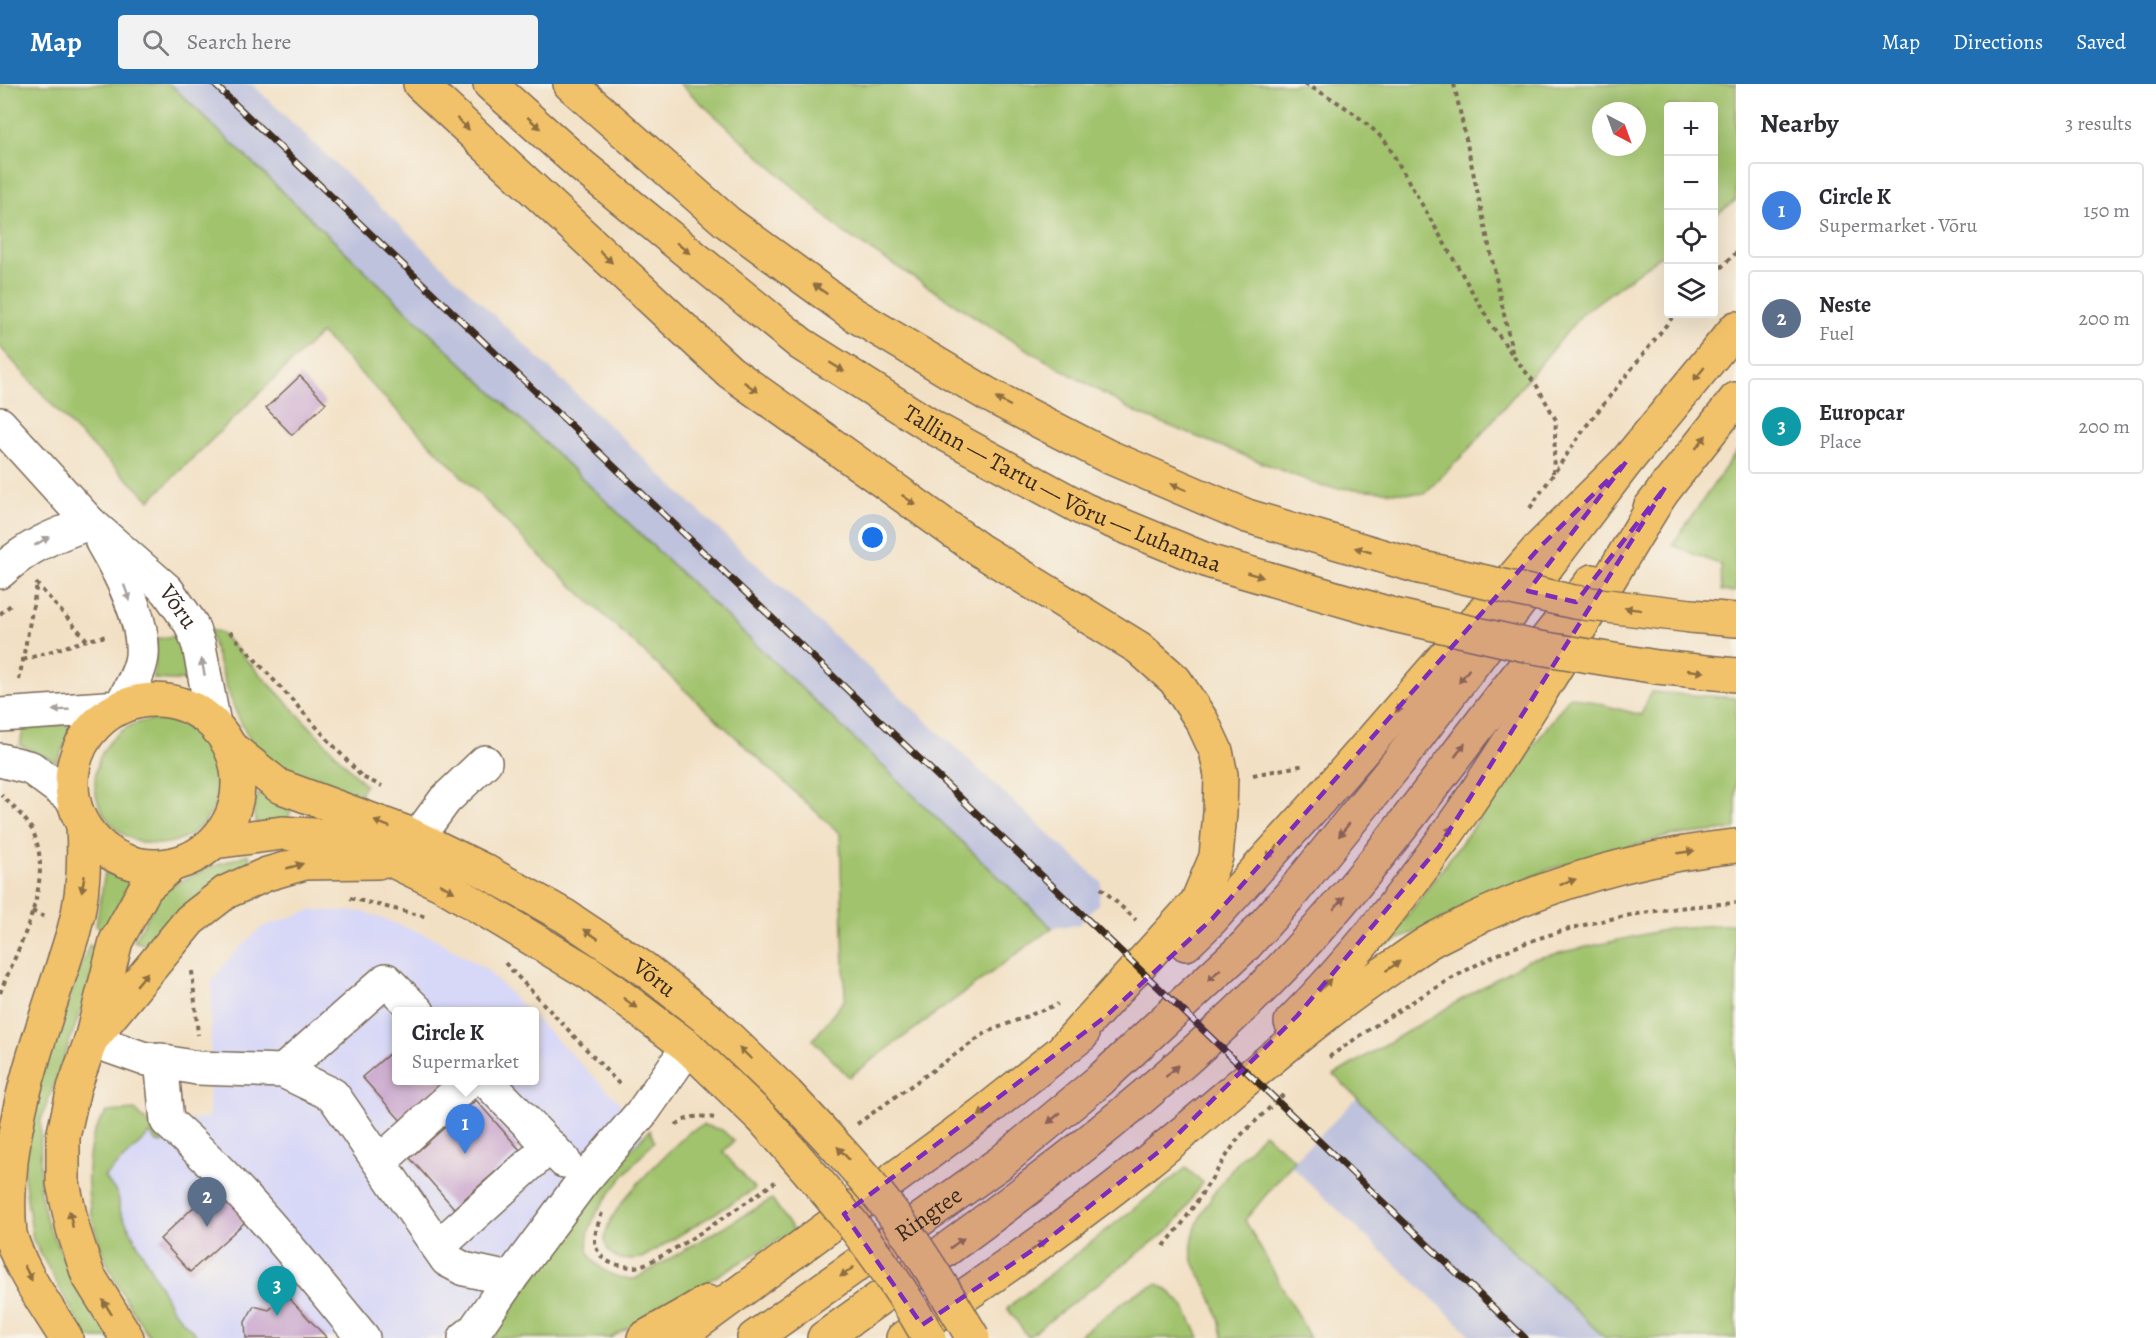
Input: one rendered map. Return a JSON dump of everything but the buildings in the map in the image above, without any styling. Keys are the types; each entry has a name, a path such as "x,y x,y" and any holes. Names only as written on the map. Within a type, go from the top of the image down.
{"main road":[{"path":"420,84 730,372 978,549 1139,648 1175,680 1202,721 1216,751 1221,775 1216,857 1197,902 1064,1048"},
{"name":"Tallinn — Tartu — Võru — Luhamaa","path":"490,84 582,166 801,344 934,428 1085,510 1211,562 1394,615 1534,647 1657,667 1736,675"},
{"name":"Tallinn — Tartu — Võru — Luhamaa","path":"570,84 727,222 853,314 987,394 1107,456 1247,516 1419,567 1574,602 1736,620"},
{"path":"677,1338 982,1113 1136,990 1212,919 1539,548 1626,462 1736,328"},
{"path":"1166,1146 1305,1007 1365,940 1439,847 1483,782 1666,486 1736,399"},
{"name":"Ringtee","path":"754,1338 1000,1163 1099,1081 1246,945 1293,892 1399,761 1626,462"},
{"name":"Ringtee","path":"824,1338 1006,1208 1129,1110 1266,984 1340,902 1410,818 1666,486"},
{"path":"66,1338 26,1272 10,1233 4,1158 12,1110 35,1033 74,929 85,874 72,775 80,747 96,724 120,707 154,699 172,701 189,707 222,735 238,778 237,796 229,821 214,842 187,860 172,865 156,866 124,861 96,842 78,812"},
{"name":"Võru","path":"222,735 279,786 417,838 483,870 565,916 643,968 714,1024 787,1094 848,1158 892,1212 940,1282 973,1338"},
{"name":"Võru","path":"214,842 282,833 328,836 395,862 442,885 591,974 688,1047 762,1118 823,1186 915,1312 929,1338"},
{"path":"903,1338 1043,1243 1166,1146 1284,1047 1358,990 1434,939 1518,901 1588,875 1637,861 1736,846"},
{"path":"91,1040 190,920 226,892 267,874 305,864 395,862"},
{"path":"127,1338 88,1275 73,1229 63,1183 63,1137 74,1088 91,1040 116,941 146,887 172,865"},
{"path":"644,1338 779,1261"}],"street":[{"name":"Võru","path":"0,424 90,522 167,590 191,624 222,735"},
{"name":"Võru","path":"90,522 119,573 139,628 142,656 120,707"},
{"path":"7,565 49,536 90,522"},
{"path":"0,715 120,707"},
{"path":"0,760 31,768 78,812"},
{"path":"417,838 445,800 485,762"},
{"path":"283,1071 387,980 414,1007"},
{"path":"91,1040 142,1058 197,1068 283,1071 333,1095 381,1161 447,1260 464,1269 510,1279"},
{"path":"465,1338 474,1331 583,1181 644,1110 688,1047"},
{"path":"161,1060 167,1121 212,1160 261,1213 363,1338"},
{"path":"381,1161 465,1085"},
{"path":"491,1085 583,1181"},
{"path":"438,1247 550,1146"}],"path":[{"path":"1304,84 1333,98 1368,123 1386,142 1492,326 1537,386 1556,420 1553,474"},
{"path":"1454,84 1514,356"},
{"path":"1718,269 1736,253"},
{"path":"1528,510 1587,425 1672,318"},
{"path":"7,565 37,583 87,640"},
{"path":"17,687 37,583"},
{"path":"23,660 87,640 115,634"},
{"path":"1221,775 1261,775 1306,765 1313,759"},
{"path":"0,793 33,831 41,860 32,911 0,993"},
{"path":"1101,888 1138,922"},
{"path":"346,897 367,900 432,918"},
{"path":"1324,1061 1390,1015 1482,962 1550,936 1618,918 1702,905 1736,903"},
{"path":"499,957 644,1110 661,1136 684,1119 702,1116 721,1119"},
{"path":"192,971 198,962"},
{"path":"854,1126 987,1032 1056,1005 1065,998"},
{"path":"1164,1246 1182,1224 1239,1137 1289,1090"},
{"path":"603,1211 593,1236 596,1250 606,1262 635,1267 668,1252 780,1178"}],"highlighted area":[{"path":"1626,462 1528,591 1576,602 1666,486 1439,847 1297,1016 1166,1146 1043,1243 922,1325 844,1214 1105,1017 1212,919 1539,548"}],"shaded area":[{"path":"170,84 252,84 702,514 1102,883 1098,904 1078,925 1052,928"},
{"path":"312,910 364,912 432,937 487,970 524,1007 392,1007 392,1085 539,1085 539,1022 621,1104 643,1134 487,1338 182,1338 99,1172 150,1124 209,1118 212,980 232,955 262,927"},
{"path":"1357,1098 1487,1227 1605,1338 1474,1338 1290,1165"}],"green space":[{"path":"0,84 170,84 1052,928 849,1077 813,1040 845,999 840,834 538,554 321,333 150,500 76,431 0,347"},
{"path":"680,84 1736,84 1736,200 1718,213 1718,102 1664,102 1664,253 1582,314 1468,450 1424,494 1324,487 1137,413 1011,340 843,232"},
{"path":"1736,452 1736,592 1722,591 1721,565 1672,545"},
{"path":"209,630 220,632 365,785 360,794 289,772 278,767 257,750 231,700"},
{"path":"182,635 194,681 154,679 156,639"},
{"path":"1651,692 1736,698 1736,829 1669,836 1550,869 1385,946 1570,696 1641,715"},
{"path":"157,720 181,725 201,738 214,758 219,782 214,806 201,826 181,839 157,844 133,839 113,826 100,806 95,782 100,758 113,738 133,725"},
{"path":"24,725 66,725 72,728 57,762 20,745"},
{"path":"258,794 292,805 288,820 257,824 253,812"},
{"path":"248,854 253,864 151,947 134,941 163,890 209,868"},
{"path":"105,872 130,880 111,930 96,926"},
{"path":"1736,924 1736,1338 1605,1338 1487,1227 1334,1075 1528,960 1673,928"},
{"path":"89,945 102,952 41,1120 40,1191 48,1226 93,1312 112,1338 87,1338 33,1240 24,1177 27,1114"},
{"path":"135,1110 155,1130 163,1143 157,1142 150,1134 104,1177 116,1192 119,1209 172,1309 199,1338 151,1338 122,1292 99,1243 88,1190 88,1163 93,1136 107,1112"},
{"path":"703,1125 722,1130 734,1141 723,1152 755,1189 642,1258 628,1260 615,1257 608,1250 605,1238 610,1223 620,1206 634,1188 689,1132"},
{"path":"650,1130 654,1141 606,1198 589,1232 588,1248 594,1261 603,1269 618,1277 635,1279 772,1199 794,1231 611,1338 493,1338 575,1213 607,1172"},
{"path":"1264,1133 1295,1160 1245,1220 1310,1338 1223,1338 1214,1305 1193,1261 1192,1245 1204,1210 1227,1175"},
{"path":"1186,1168 1202,1182 1170,1229 1028,1337 1007,1308"},
{"path":"1158,1284 1178,1300 1192,1321 1199,1338 1076,1338 1136,1293"}],"railway":[{"path":"214,84 1525,1338"}],"place":[{"name":"Circle K","path":"465,1154"},
{"name":"Neste","path":"207,1227"},
{"name":"Europcar","path":"277,1316"}]}
